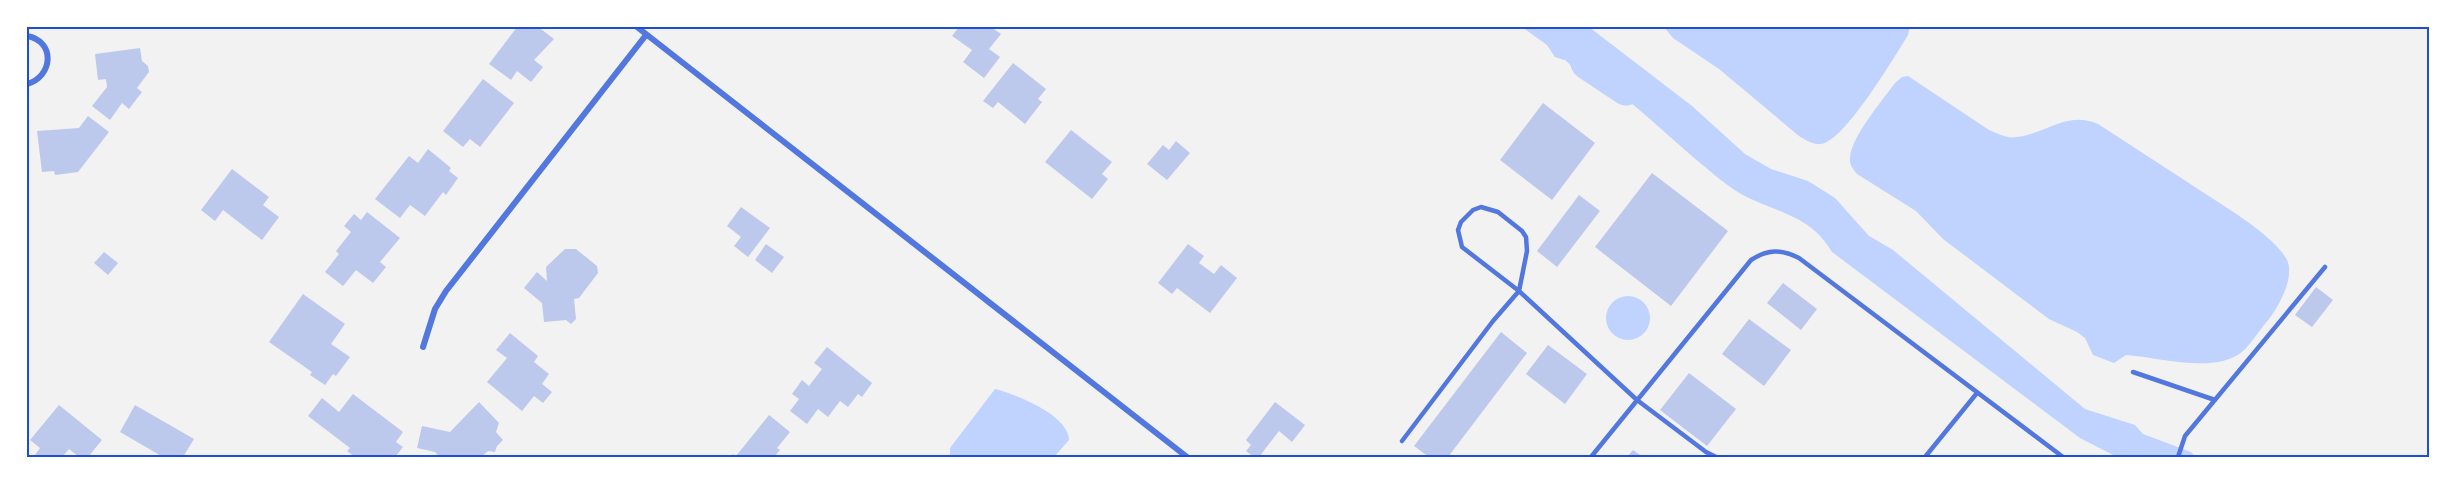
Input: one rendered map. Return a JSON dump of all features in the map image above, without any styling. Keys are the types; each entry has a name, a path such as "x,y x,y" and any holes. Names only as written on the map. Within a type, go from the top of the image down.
{"street":[{"path":"636,27 1186,457"},
{"path":"423,347 435,309 446,291 646,34"},
{"path":"27,36 39,41 44,47 48,62 41,77 27,84"}],"lane":[{"path":"1402,441 1493,321 1519,291 1527,251 1526,237 1517,226 1498,212 1481,207 1473,210 1461,222 1458,230 1462,247 1519,291 1637,400 1716,457"},
{"path":"1591,457 1750,260 1762,253 1775,250 1788,252 1800,258 2062,457"},
{"path":"2178,457 2186,436 2325,267"},
{"path":"2133,372 2215,400"},
{"path":"1925,457 1977,393"}],"water":[{"path":"1522,27 1589,27 1692,106 1745,154 1771,169 1808,181 1835,198 1869,236 1893,250 2085,409 2135,425 2143,434 2191,452 2196,457 2117,457 2080,438 1832,252 1823,239 1803,222 1741,194 1723,181 1626,99 1582,68 1588,64 1584,55 1566,52 1564,60 1555,57 1547,45"},
{"path":"1664,27 1910,27 1908,35 1892,61 1855,114 1831,140 1818,144 1799,136 1719,69 1673,38"},
{"path":"1908,76 1989,130 2002,135 2016,137 2066,121 2087,120 2098,124 2135,148 2247,221 2280,250 2287,260 2289,275 2285,291 2273,313 2243,351 2218,362 2186,363 2126,355 2114,363 2093,355 2085,338 2049,319 1943,239 1916,211 1857,174 1853,169 1850,160 1852,149 1861,130 1895,83 1902,77"},
{"path":"1628,296 1637,297 1644,302 1649,309 1649,327 1644,334 1637,339 1628,340 1619,339 1612,334 1607,327 1606,318 1607,309 1612,302 1619,297"},
{"path":"995,389 1040,407 1060,422 1067,431 1069,440 1054,457 950,457 950,448"}],"building":[{"path":"517,27 538,27 554,39 534,60 543,67 531,82 517,71 511,80 489,64"},
{"path":"959,27 991,27 1001,34 989,49 1000,57 984,78 963,62 972,50 952,36"},
{"path":"140,48 142,61 148,66 149,72 137,88 142,92 129,109 122,103 110,120 92,106 107,87 106,79 98,80 95,54"},
{"path":"1013,63 1046,89 1038,99 1042,102 1025,124 998,102 993,108 983,101"},
{"path":"483,79 514,103 480,147 470,139 463,147 443,131"},
{"path":"1543,103 1595,143 1552,200 1500,160"},
{"path":"88,116 109,132 78,172 55,175 54,171 42,172 37,131 79,128"},
{"path":"1071,130 1112,162 1102,174 1108,179 1092,199 1045,162"},
{"path":"1176,141 1190,153 1167,180 1147,164 1163,145 1169,150"},
{"path":"428,149 451,168 449,171 458,178 446,195 443,192 425,216 410,205 400,218 375,199 409,156 418,163"},
{"path":"232,169 269,197 263,205 279,217 262,240 223,210 215,221 201,210"},
{"path":"1652,173 1728,231 1671,306 1595,247"},
{"path":"1579,195 1600,211 1557,267 1537,251"},
{"path":"741,207 770,228 748,257 734,246 741,237 727,226"},
{"path":"367,212 400,238 380,262 386,267 373,283 356,270 343,286 325,272 339,254 336,251 351,232 344,226 354,214 361,220"},
{"path":"766,244 784,257 772,273 755,260"},
{"path":"1188,244 1204,256 1199,263 1214,274 1221,265 1237,278 1210,313 1177,288 1172,294 1158,283"},
{"path":"565,249 576,249 597,266 598,273 579,298 574,299 576,319 571,324 566,320 544,322 542,303 524,288 537,272 547,281 546,267"},
{"path":"104,252 118,263 108,275 94,263"},
{"path":"1783,283 1817,309 1801,330 1767,303"},
{"path":"2316,287 2333,300 2312,327 2295,315"},
{"path":"303,294 345,324 331,344 350,357 336,376 333,374 325,385 310,375 312,372 269,342"},
{"path":"1749,319 1791,350 1764,386 1722,354"},
{"path":"1501,332 1527,353 1448,457 1429,457 1414,446"},
{"path":"510,333 538,356 534,362 549,374 542,384 552,392 543,403 534,396 522,411 487,382 507,358 496,350"},
{"path":"1548,345 1587,374 1565,404 1526,374"},
{"path":"827,347 872,383 862,397 858,394 848,407 840,401 828,417 818,409 807,424 790,411 799,399 792,394 802,380 809,386 822,369 814,363"},
{"path":"1689,373 1736,409 1707,446 1660,410"},
{"path":"353,394 403,432 396,442 403,447 395,457 355,457 347,451 350,448 308,416 322,398 339,412"},
{"path":"479,402 499,423 496,432 503,440 495,452 488,451 481,457 440,457 435,452 417,448 422,426 450,432"},
{"path":"1275,402 1305,425 1292,442 1279,431 1259,457 1254,457 1246,451 1251,445 1246,440"},
{"path":"59,405 102,440 88,457 79,457 69,449 62,457 35,455 40,448 30,440"},
{"path":"135,405 194,439 183,457 163,457 120,432"},
{"path":"769,415 790,432 777,448 780,450 774,457 730,457 733,454 736,456"},
{"path":"1633,450 1643,457 1627,457"}],"waterway":[{"path":"1553,27 1584,55 1587,63 1626,89"}]}
